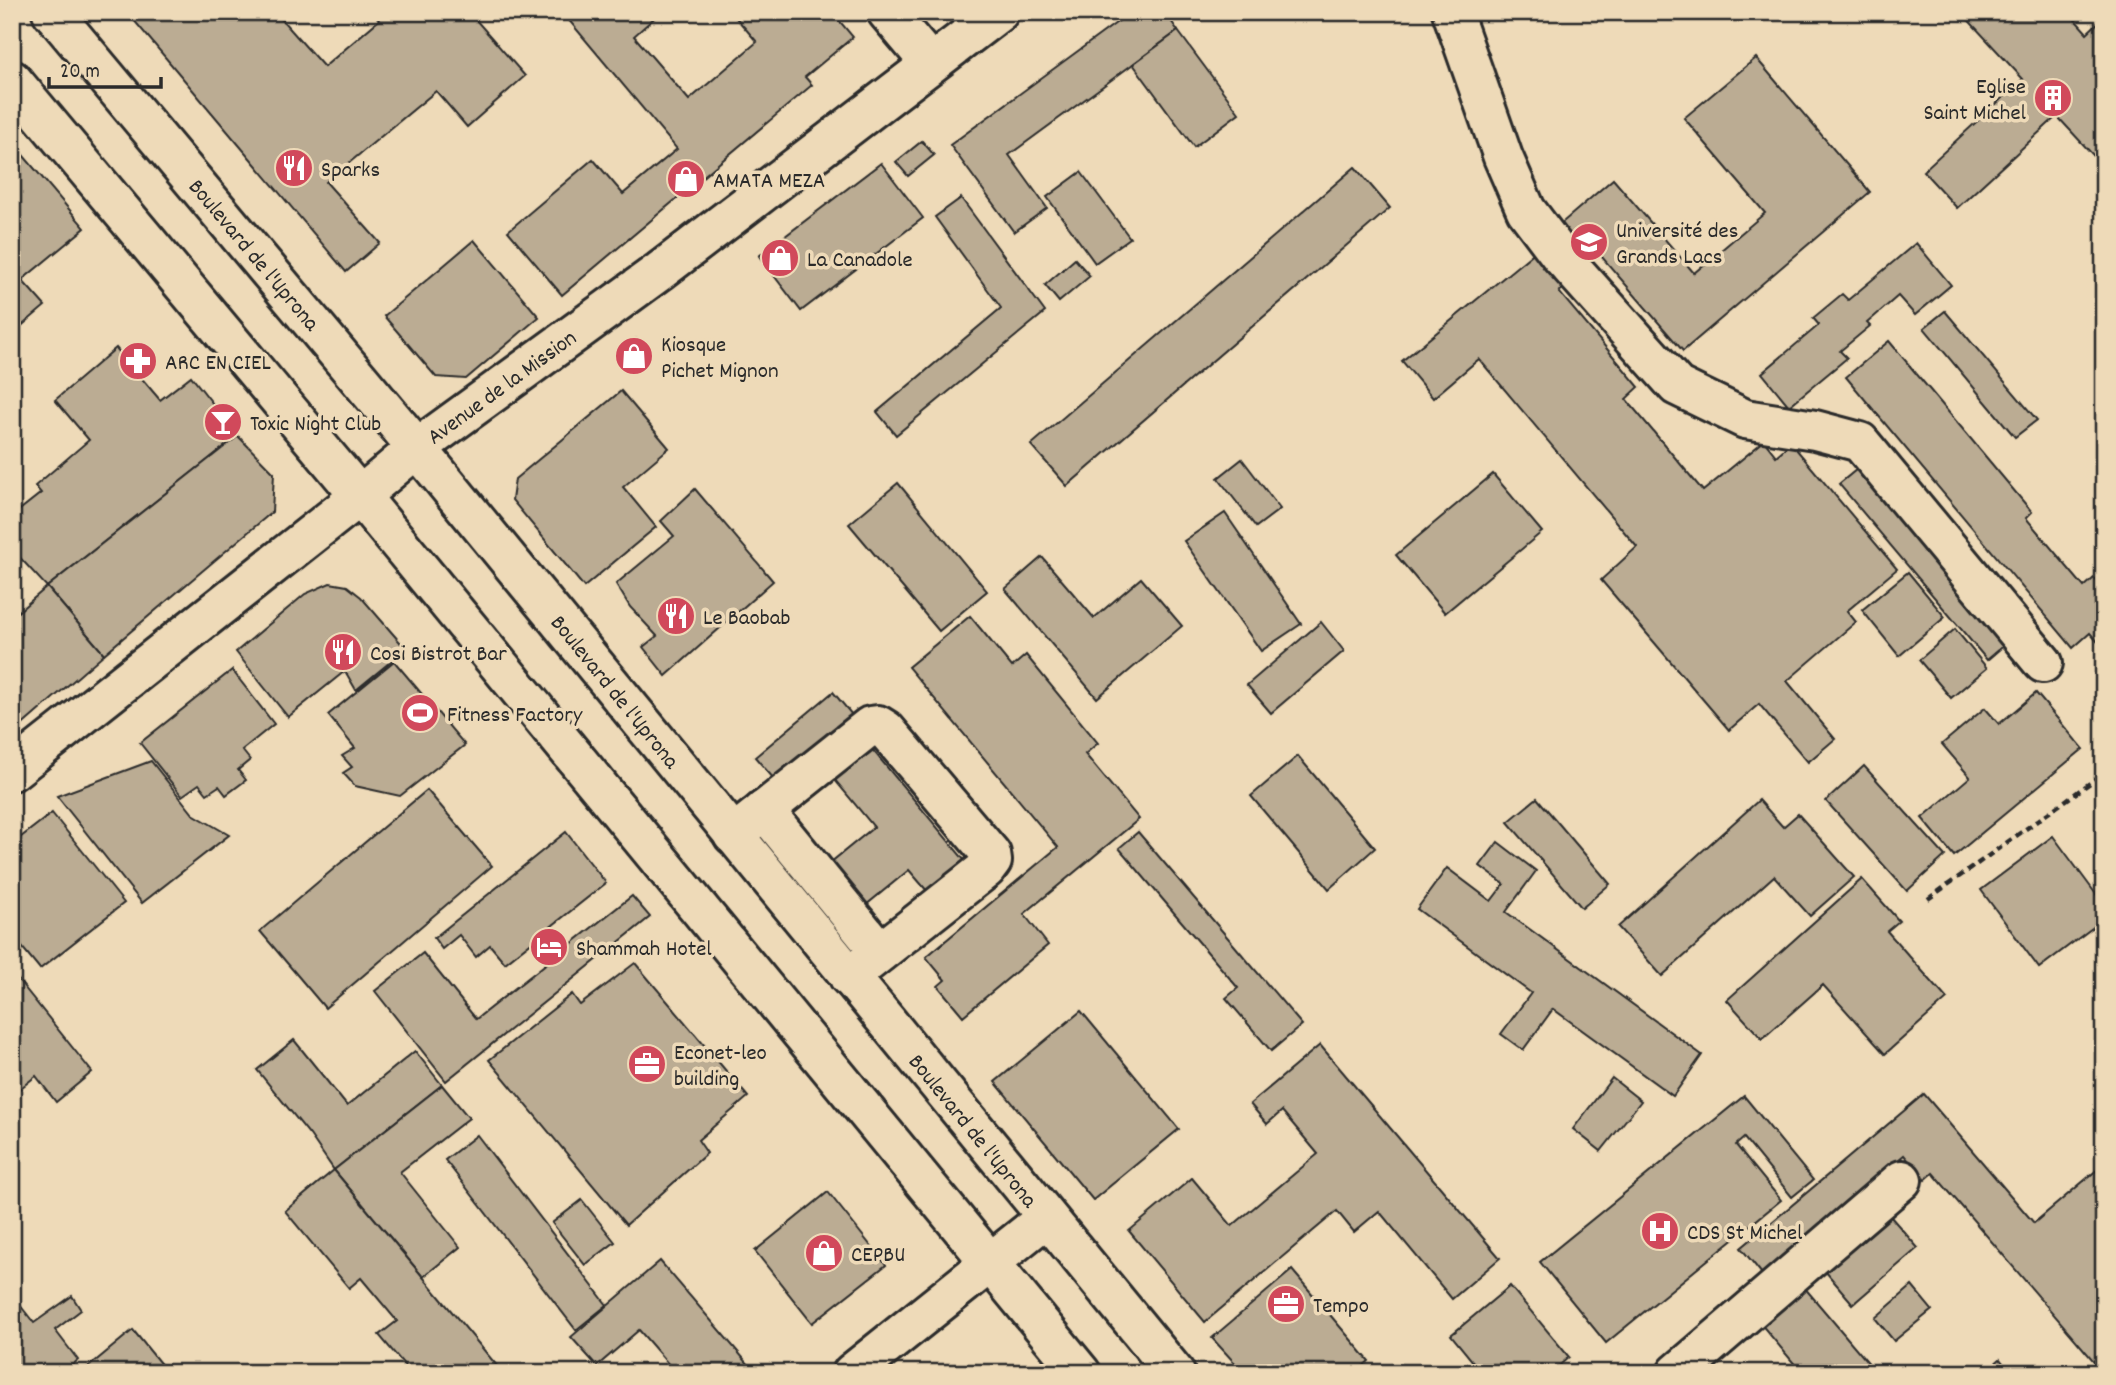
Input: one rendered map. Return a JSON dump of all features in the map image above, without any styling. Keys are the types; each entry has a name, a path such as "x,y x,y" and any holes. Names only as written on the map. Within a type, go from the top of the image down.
{"street":[{"name":"Boulevard de l'Uprona","path":"52,12 417,448 1175,1373"},
{"path":"887,12 930,63"},
{"name":"Avenue de la Mission","path":"12,771 417,448 660,271 999,12"},
{"path":"1452,12 1503,157 1526,210 1560,255 1677,386 1745,419 1815,430 1860,442 2043,663"},
{"path":"12,80 360,496 1081,1373"},
{"path":"733,835 870,726 878,725 886,730 991,853 992,861 986,869 849,977"},
{"path":"764,810 880,952"},
{"path":"1677,1373 1902,1180"},
{"path":"852,1373 1046,1218"}],"path":[{"path":"1928,899 2104,773"}],"building":[{"path":"127,12 275,12 324,67 379,20 373,12 469,12 525,76 467,127 436,91 326,182 380,243 346,272"},
{"path":"562,12 661,12 634,36 689,100 757,42 731,12 832,12 853,37 805,77 812,85 562,295 508,231 593,159 623,194 677,149"},
{"path":"1131,12 1165,12 1178,31 1009,155 1047,208 1014,232 950,145"},
{"name":"Eglise Saint Michel","path":"1961,12 2068,12 2087,33 2104,17 2104,167 2057,116 1957,208 1923,171 2023,79"},
{"path":"1178,31 1239,113 1194,147 1133,64"},
{"path":"1756,58 1870,192 1683,351 1589,242 1578,252 1557,227 1613,179 1694,273 1765,213 1684,118"},
{"path":"922,141 934,155 908,176 896,162"},
{"path":"12,142 85,228 22,280 12,269"},
{"path":"881,163 923,218 801,311 759,256"},
{"path":"1355,167 1390,208 1067,486 1031,445"},
{"path":"1081,172 1130,238 1095,263 1047,197"},
{"path":"961,198 1045,312 896,435 877,412 1001,308 935,217"},
{"path":"474,240 539,317 466,379 436,377 384,316"},
{"path":"1916,243 1951,285 1915,315 1898,296 1867,323 1870,326 1840,351 1847,358 1789,406 1762,373 1819,325 1813,318 1842,294 1848,300"},
{"path":"1542,246 1572,282 1559,292 1639,387 1626,399 1703,491 1764,441 1776,456 1791,443 1897,569 1847,611 1856,622 1787,681 1835,739 1808,762 1759,704 1729,730 1601,580 1637,547 1479,359 1433,398 1402,361"},
{"path":"1075,259 1090,276 1059,302 1045,285"},
{"path":"12,269 45,306 12,334"},
{"path":"1945,311 2037,420 2015,437 1924,328"},
{"path":"636,339 648,351 631,367 619,355"},
{"path":"1889,341 2032,512 2026,518 2084,587 2094,578 2104,589 2104,649 2090,633 2073,648 1846,377"},
{"path":"116,348 160,400 191,376 238,436 47,587 12,549 12,516 41,493 35,486 89,440 55,400"},
{"path":"621,391 669,448 623,487 656,527 584,587 512,500 515,479"},
{"path":"238,436 274,473 272,512 104,654 47,587"},
{"path":"1242,459 1280,509 1256,527 1218,478"},
{"path":"1868,460 2015,636 1987,660 1839,484"},
{"path":"1493,474 1542,532 1445,613 1396,555"},
{"path":"898,483 987,591 939,631 849,524"},
{"path":"695,489 773,581 666,676 643,647 657,636 630,607 616,584 674,536 661,521"},
{"path":"1225,513 1301,624 1261,651 1184,541"},
{"path":"1042,557 1094,618 1141,578 1182,626 1097,698 1005,589"},
{"path":"1908,572 1945,617 1899,656 1862,610"},
{"path":"330,583 347,586 361,597 406,649 356,690 345,671 288,717 236,652 305,594"},
{"path":"47,587 104,654 12,734 12,617"},
{"path":"970,616 1012,667 1026,655 1098,743 1085,754 1139,819 1024,914 1048,945 963,1016 938,986 945,980 926,957 1058,847 908,667"},
{"path":"1321,622 1344,651 1271,713 1247,685"},
{"path":"1955,629 1987,668 1951,698 1919,660"},
{"path":"394,661 465,745 400,796 355,786 343,773 352,767 342,756 355,748 328,715"},
{"path":"232,670 274,724 242,750 250,760 238,770 246,780 226,795 219,786 207,794 199,784 182,796 140,743"},
{"path":"833,692 858,722 780,786 755,757"},
{"path":"2036,693 2083,749 1954,856 1922,818 1970,777 1942,744 1985,708 1999,724"},
{"path":"871,748 971,868 934,899 909,870 866,905 830,863 874,827 834,779"},
{"path":"1298,756 1375,848 1329,889 1251,796"},
{"path":"151,761 193,814 229,835 142,903 57,796"},
{"path":"1864,766 1945,856 1907,891 1826,801"},
{"path":"427,790 492,866 325,1008 260,931"},
{"path":"1537,798 1610,884 1582,908 1508,822"},
{"path":"1759,800 1783,827 1798,814 1854,877 1810,916 1774,876 1662,976 1618,927"},
{"path":"52,813 124,903 40,969 12,935 12,844"},
{"path":"566,832 606,883 505,963 490,945 476,957 459,935 442,949 434,938"},
{"path":"1138,832 1302,1025 1271,1051 1226,998 1238,988 1119,848"},
{"path":"2053,836 2104,905 2104,919 2039,968 1981,890"},
{"path":"1498,842 1536,871 1506,912 1702,1055 1673,1096 1553,1009 1523,1050 1501,1034 1531,993 1417,909 1447,868 1491,901 1504,884 1480,866"},
{"path":"1862,879 1899,921 1887,931 1947,999 1885,1054 1823,985 1762,1039 1727,1000"},
{"path":"632,896 650,917 446,1081 375,991 423,953 476,1019"},
{"path":"635,963 748,1097 698,1140 707,1153 626,1225 489,1060 572,994 580,1005"},
{"path":"12,972 92,1072 56,1102 36,1076 12,1095"},
{"path":"1081,1011 1179,1129 1093,1200 995,1082"},
{"path":"294,1040 347,1106 415,1051 442,1085 334,1170 310,1135 257,1070"},
{"path":"1320,1045 1500,1258 1452,1299 1379,1211 1354,1232 1337,1211 1205,1322 1129,1231 1192,1178 1232,1226 1318,1154 1282,1111 1267,1124 1250,1104"},
{"path":"1612,1078 1641,1101 1601,1151 1573,1129"},
{"path":"442,1085 469,1118 400,1172 460,1247 423,1277 334,1170"},
{"path":"1924,1094 2034,1223 2104,1164 2104,1373 1933,1173 1925,1180 1904,1155 1762,1274 1741,1248"},
{"name":"CDS St Michel","path":"1744,1096 1813,1180 1792,1197 1744,1138 1736,1145 1781,1200 1606,1343 1540,1262"},
{"path":"477,1135 607,1305 576,1330 445,1160"},
{"path":"334,1170 503,1373 411,1373 379,1335 397,1321 361,1278 349,1288 285,1211"},
{"path":"828,1192 886,1265 812,1323 755,1251"},
{"path":"582,1200 615,1242 585,1265 552,1223"},
{"path":"1884,1209 1918,1248 1853,1304 1820,1265"},
{"path":"660,1261 756,1373 676,1373 639,1330 597,1366 571,1337"},
{"name":"Tempo","path":"1292,1270 1369,1361 1355,1373 1244,1373 1212,1338"},
{"path":"1798,1280 1877,1373 1802,1373 1755,1317"},
{"path":"1510,1286 1569,1357 1551,1373 1482,1373 1451,1335"},
{"path":"1912,1286 1932,1310 1894,1341 1875,1318"},
{"path":"12,1295 34,1323 72,1296 81,1310 55,1330 78,1360 63,1373 12,1373"},
{"path":"133,1330 168,1373 81,1373"},
{"path":"2000,1359 2011,1373 1984,1373"}],"place":[{"name":"Eglise Saint Michel","path":"2053,98"},
{"name":"Sparks","path":"294,168"},
{"name":"AMATA MEZA","path":"686,179"},
{"name":"Université des Grands Lacs","path":"1589,242"},
{"name":"La Canadole","path":"780,258"},
{"name":"Kiosque Pichet Mignon","path":"634,356"},
{"name":"ARC EN CIEL","path":"138,361"},
{"name":"Toxic Night Club","path":"223,422"},
{"name":"Le Baobab","path":"676,616"},
{"name":"Cosi Bistrot Bar","path":"343,652"},
{"name":"Fitness Factory","path":"420,713"},
{"name":"Shammah Hotel","path":"549,947"},
{"name":"Econet-leo building","path":"647,1064"},
{"name":"CDS St Michel","path":"1660,1231"},
{"name":"CEPBU","path":"824,1253"},
{"name":"Tempo","path":"1286,1304"}]}
